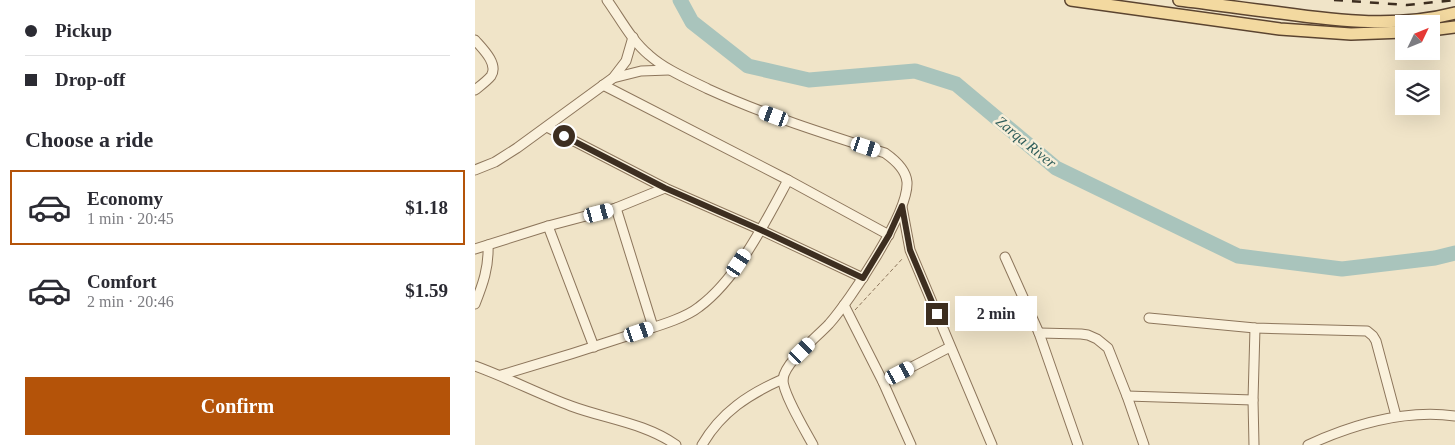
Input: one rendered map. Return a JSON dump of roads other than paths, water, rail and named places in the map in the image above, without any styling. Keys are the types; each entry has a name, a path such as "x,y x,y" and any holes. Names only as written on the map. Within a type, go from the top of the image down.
{"main road":[{"path":"1071,0 1280,29 1351,34 1395,32"},
{"path":"1179,0 1357,22 1439,17 1455,13"},
{"path":"1440,29 1455,27"}],"street":[{"path":"607,0 633,37 650,56 669,70 756,109 885,153 900,166 907,180 907,188 902,206 889,235 845,305 793,361 783,379 759,390 725,415 715,425 702,445"},
{"path":"613,78 625,61 633,37"},
{"path":"475,40 490,59 493,71 491,76 475,90"},
{"path":"475,170 504,157 613,78 641,71 669,70"},
{"path":"603,84 889,235"},
{"path":"547,127 665,188 863,278"},
{"path":"501,375 595,347 691,312 707,301 734,269 761,230 788,180"},
{"path":"475,249 548,226 616,208 665,188"},
{"path":"902,206 910,250 992,445"},
{"path":"616,208 653,327"},
{"path":"548,226 595,347"},
{"path":"475,304 486,274 489,258 488,245"},
{"path":"1005,257 1039,333 1078,445"},
{"path":"845,305 883,382 911,445"},
{"path":"1149,318 1255,328 1367,331 1376,342 1397,416"},
{"path":"1255,328 1253,400 1255,445"},
{"path":"1039,333 1081,334 1097,339 1108,348 1144,445"},
{"path":"883,382 950,347"},
{"path":"475,366 501,375 571,406 648,429 676,445"},
{"path":"783,379 789,398 813,445"},
{"path":"1127,396 1253,400"},
{"path":"1308,445 1321,442 1355,427 1397,416 1431,414 1455,416"}],"waterway":[{"name":"Zarqa River","path":"680,0 692,22 748,66 809,80 915,71 956,84 1056,168 1238,256 1342,269 1435,258 1455,253"}],"railway":[{"path":"1334,0 1407,5 1455,0"}]}
